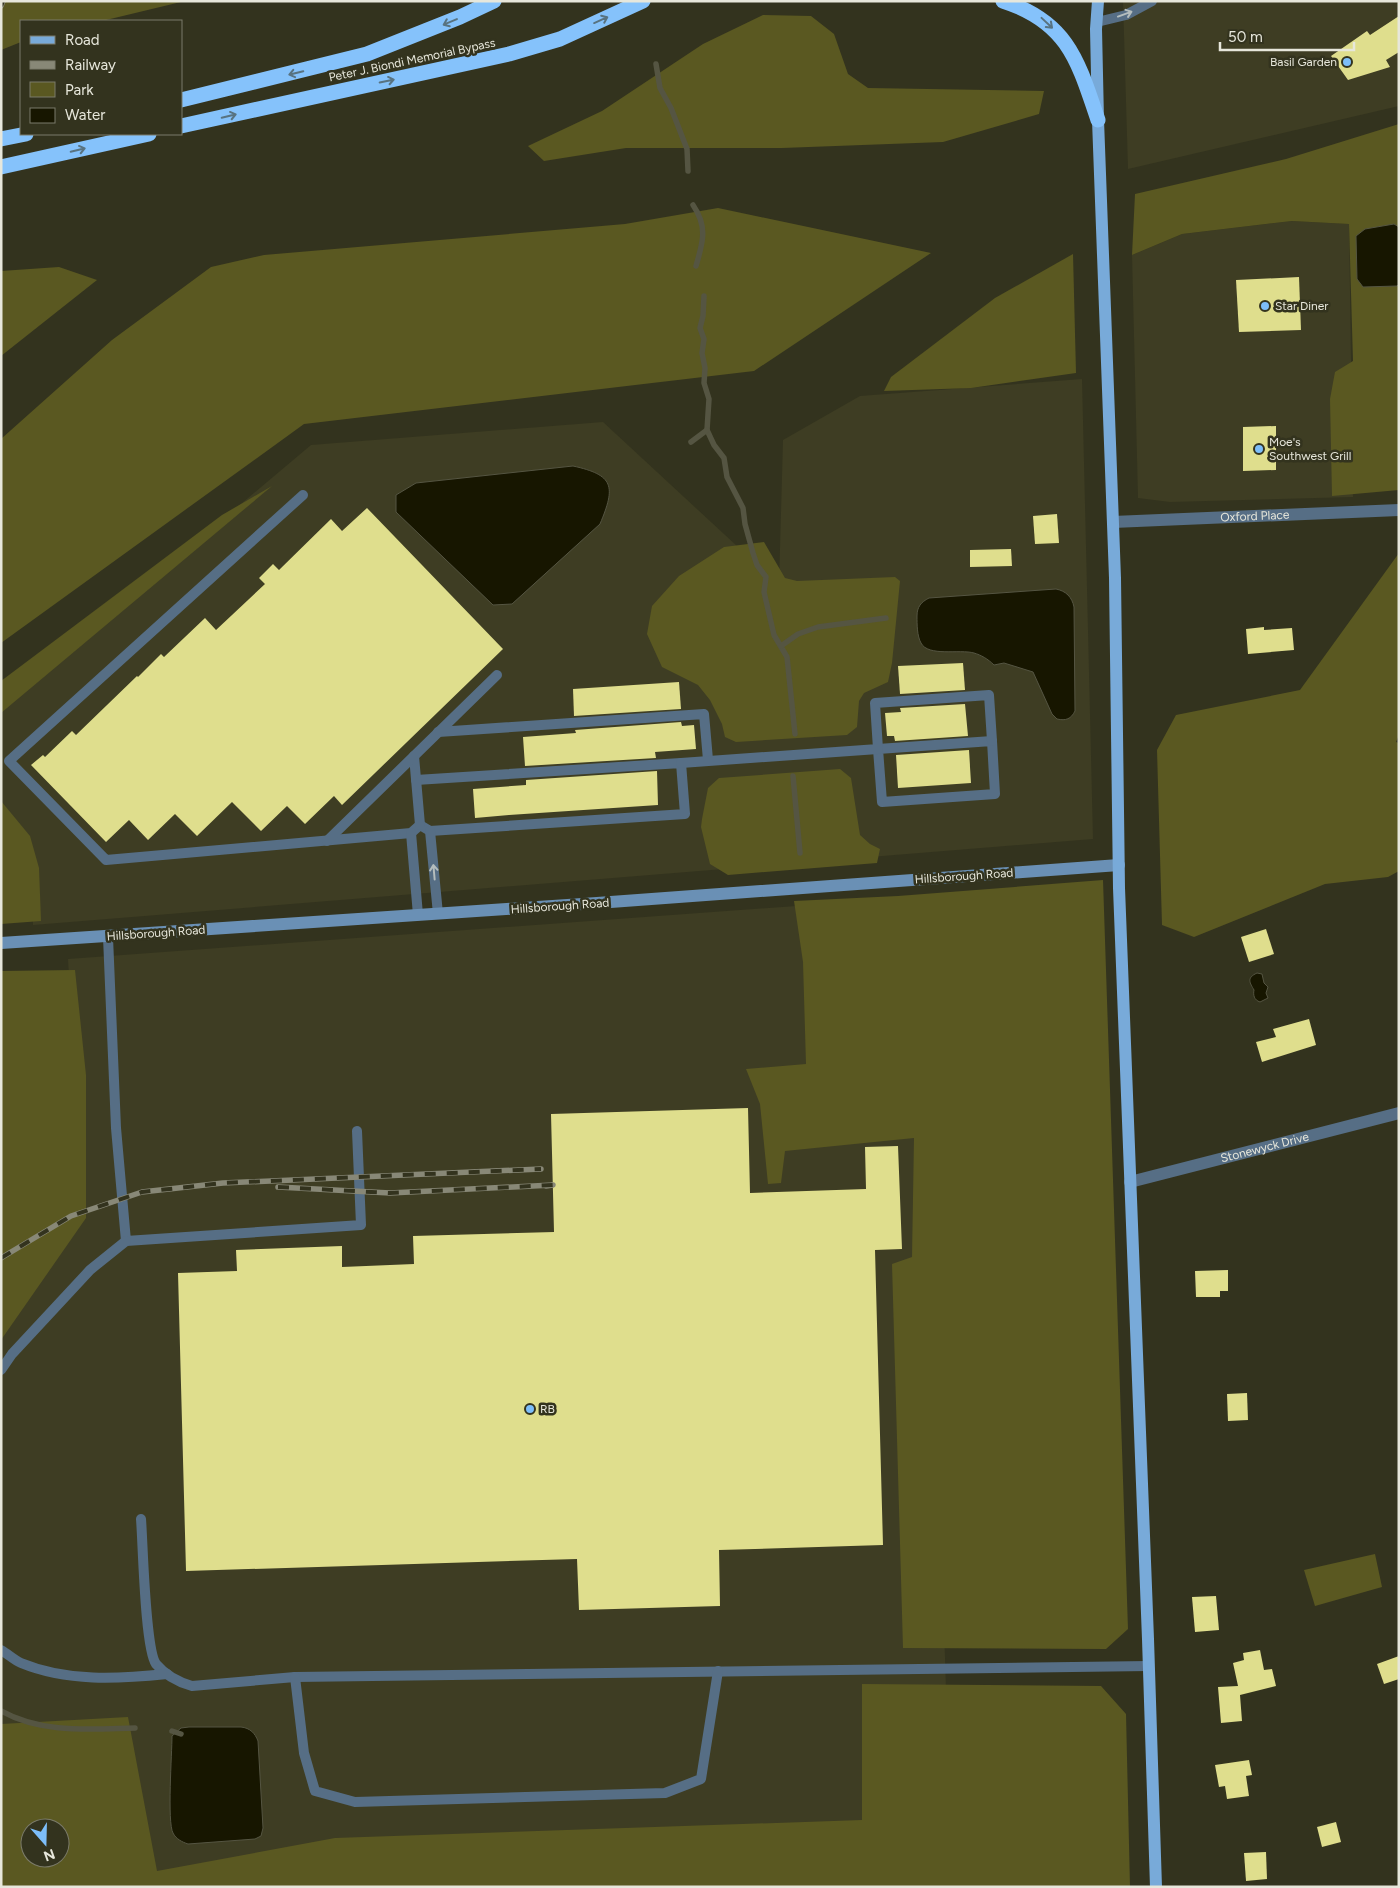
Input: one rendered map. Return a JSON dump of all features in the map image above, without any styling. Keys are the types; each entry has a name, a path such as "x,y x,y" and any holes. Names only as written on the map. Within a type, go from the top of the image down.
{"highway":[{"name":"Peter J. Biondi Memorial Bypass","path":"182,100 331,65 367,54 434,28 494,1"},
{"name":"Peter J. Biondi Memorial Bypass","path":"182,126 509,54 560,39 643,1"},
{"path":"1003,1 1040,17 1058,33 1073,53 1084,76 1098,120"},
{"path":"1,139 21,135"},
{"path":"1,167 144,135"}],"main road":[{"path":"1092,1 1096,26"},
{"path":"1098,1 1096,26 1098,120 1118,680 1119,866 1156,1887"}],"street":[{"name":"Oxford Place","path":"1113,522 1399,510"},
{"name":"Hillsborough Road","path":"1,943 1119,866"},
{"name":"Stonewyck Drive","path":"1130,1182 1399,1113"}],"lane":[{"path":"1096,26 1126,15 1152,1"},
{"path":"302,495 9,761 106,860 411,833 420,825"},
{"path":"327,841 497,675"},
{"path":"989,695 996,794 882,802 878,749 875,703 989,695"},
{"path":"438,732 704,714 708,760"},
{"path":"416,780 992,741"},
{"path":"414,756 420,825"},
{"path":"420,825 430,831 685,814 682,763"},
{"path":"430,831 438,914"},
{"path":"411,833 418,915"},
{"path":"108,937 116,1128 126,1241"},
{"path":"1,1370 12,1354 90,1270 126,1241 361,1225 357,1131"},
{"path":"141,1520 149,1641 155,1663 178,1682 192,1686 295,1676 1149,1666"},
{"path":"1,1650 20,1662 66,1675 115,1679 167,1674"},
{"path":"295,1676 304,1753 315,1791 355,1802 665,1793 700,1779 718,1671"}],"shaded area":[{"path":"1123,1 1399,1 1399,106 1128,169"},
{"path":"1292,221 1349,224 1353,497 1170,502 1138,498 1132,255 1182,234"},
{"path":"1082,379 1093,839 33,925 32,847 1,812 1,706 311,445 603,422 779,585 783,440 860,396"},
{"path":"920,897 951,1840 135,1878 1,1725 1,1291 81,1185 68,959"}],"green space":[{"path":"1,1 185,1 106,20 20,20 20,42 1,50"},
{"path":"763,15 811,16 834,34 848,74 868,88 1044,91 1039,114 943,142 782,148 626,148 544,161 528,146 602,111 703,44"},
{"path":"1399,124 1399,490 1332,496 1330,399 1335,372 1353,361 1349,224 1292,221 1182,234 1132,255 1135,194 1286,159"},
{"path":"718,208 931,253 754,371 304,424 1,643 1,439 112,340 211,267 264,255 625,224"},
{"path":"1073,254 1076,373 971,388 884,391 891,377 995,298"},
{"path":"59,267 97,280 1,356 1,271"},
{"path":"272,486 1,713 1,681 222,515"},
{"path":"764,542 785,578 797,581 895,577 900,581 892,663 888,682 864,693 859,701 857,727 847,735 736,742 725,737 722,724 710,700 698,685 662,667 647,634 652,606 679,576 724,547"},
{"path":"1399,553 1399,735 1396,742 1399,743 1399,871 1388,877 1325,884 1194,937 1162,925 1157,750 1176,715 1300,690"},
{"path":"840,769 851,778 860,835 870,844 880,849 877,863 728,875 710,864 701,827 708,788 719,778"},
{"path":"1,801 30,836 39,868 41,921 1,924"},
{"path":"1103,880 1128,1629 1106,1649 903,1648 892,1264 912,1257 914,1138 785,1151 781,1183 768,1184 760,1104 746,1069 806,1064 803,962 794,901 898,896"},
{"path":"75,970 86,1075 86,1218 1,1340 1,971"},
{"path":"1375,1554 1382,1587 1315,1606 1304,1570"},
{"path":"862,1684 1101,1686 1126,1714 1130,1887 1,1887 1,1724 128,1717 157,1871 335,1838 862,1820"}],"water":[{"path":"1394,224 1399,227 1399,284 1397,286 1363,287 1357,279 1356,236 1365,229"},
{"path":"573,466 597,474 604,478 608,484 608,500 600,524 512,604 493,605 396,512 396,495 416,483"},
{"path":"1056,589 1068,595 1074,607 1075,711 1068,719 1057,719 1052,714 1033,672 1004,663 994,665 974,653 930,650 921,643 917,626 918,610 922,603 929,598"},
{"path":"1257,973 1262,974 1264,983 1268,987 1266,993 1268,998 1260,1002 1254,997 1254,990 1250,981 1251,977"},
{"path":"241,1727 252,1731 258,1741 263,1828 261,1836 255,1839 188,1844 179,1840 174,1835 170,1816 172,1736 181,1728"}],"building":[{"path":"1399,16 1399,52 1386,60 1390,67 1348,80 1331,56 1367,31 1370,35"},
{"name":"Star Diner","path":"1299,277 1301,330 1239,332 1236,280"},
{"name":"Moe's Southwest Grill","path":"1276,426 1276,470 1243,471 1243,427"},
{"path":"367,508 503,649 342,805 334,796 305,824 287,806 261,831 232,802 197,836 175,814 148,840 129,820 106,842 31,765 43,755 45,757 72,731 76,735 161,654 164,657 205,618 216,630 265,584 259,578 273,564 279,570 331,519 342,531"},
{"path":"1057,514 1059,543 1035,544 1033,516"},
{"path":"1011,549 1012,566 970,567 970,550"},
{"path":"1264,627 1264,630 1292,628 1294,650 1248,654 1246,629"},
{"path":"963,663 965,690 900,694 898,666"},
{"path":"679,682 681,709 574,716 573,689"},
{"path":"965,704 968,736 895,741 894,736 887,736 885,713 901,712 900,708"},
{"path":"681,722 682,726 694,725 696,749 655,752 656,758 525,766 523,737 576,733 575,730"},
{"path":"969,750 971,783 898,788 896,755"},
{"path":"657,771 658,805 475,818 473,789 526,785 526,780"},
{"path":"1266,929 1274,954 1249,962 1241,937"},
{"path":"1309,1019 1316,1045 1262,1062 1256,1042 1276,1037 1273,1029"},
{"name":"RB","path":"748,1108 750,1193 866,1189 865,1147 898,1146 902,1249 875,1250 883,1545 719,1550 720,1606 579,1610 577,1559 186,1571 178,1273 237,1271 236,1250 342,1246 342,1267 414,1264 413,1236 554,1232 551,1114"},
{"path":"1228,1270 1228,1291 1220,1291 1220,1297 1196,1297 1195,1271"},
{"path":"1247,1393 1248,1420 1228,1421 1227,1394"},
{"path":"1216,1596 1219,1630 1195,1632 1192,1597"},
{"path":"1260,1650 1264,1670 1272,1669 1276,1686 1240,1695 1242,1721 1221,1723 1218,1687 1238,1686 1233,1663 1244,1660 1243,1653"},
{"path":"1399,1656 1399,1679 1384,1684 1377,1664"},
{"path":"1249,1760 1252,1775 1246,1776 1249,1796 1227,1799 1225,1786 1219,1787 1215,1765"},
{"path":"1336,1822 1341,1842 1322,1847 1317,1827"},
{"path":"1266,1852 1267,1879 1246,1881 1244,1853"}],"waterway":[{"path":"656,64 660,88 671,108 687,149 688,171"},
{"path":"693,205 701,220 703,235 696,266"},
{"path":"704,296 700,328 704,339 702,353 705,368 704,383 709,399 707,430 714,445 724,458 727,477 743,508 745,524 757,565 766,577 764,592 774,635 787,657 795,734"},
{"path":"691,442 707,430"},
{"path":"781,646 798,634 818,627 886,618"},
{"path":"793,776 800,853"},
{"path":"1,1711 33,1724 50,1727 84,1729 135,1728"},
{"path":"172,1731 181,1734"}],"railway":[{"path":"1,6 3,1"},
{"path":"1,1258 71,1216 142,1192 223,1183 541,1169"},
{"path":"278,1187 390,1193 553,1185 546,1186"}],"place":[{"name":"Basil Garden","path":"1347,62"},
{"name":"Star Diner","path":"1265,306"},
{"name":"Moe's Southwest Grill","path":"1259,449"},
{"name":"RB","path":"530,1409"}]}
